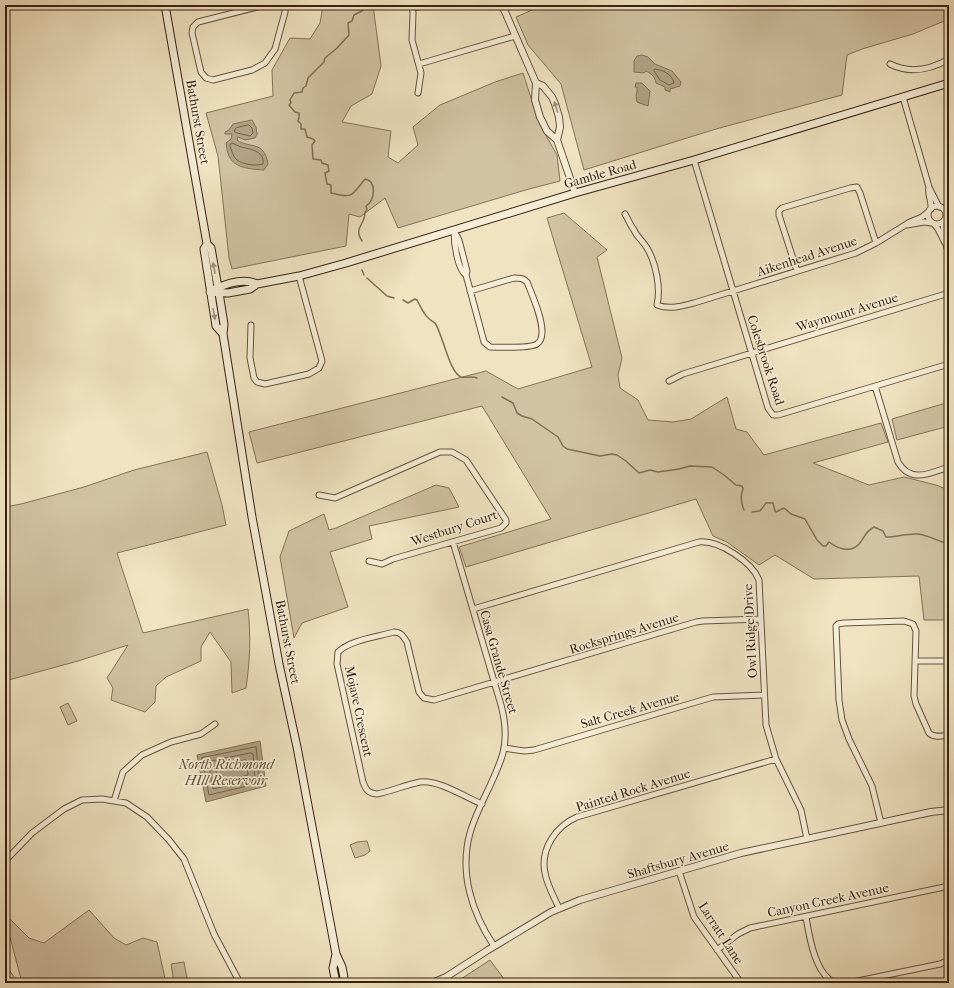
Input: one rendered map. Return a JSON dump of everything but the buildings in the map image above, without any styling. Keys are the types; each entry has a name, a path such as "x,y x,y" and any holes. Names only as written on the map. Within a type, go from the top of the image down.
{"main road":[{"name":"Bathurst Street","path":"165,5 207,244 211,248 219,290 224,324 222,334 265,589 279,664 298,746 336,954 342,967 345,983"},
{"name":"Gamble Road","path":"210,292 219,290 228,293 250,289 257,284 299,276 346,263 575,193 694,160 949,83"},
{"name":"Bathurst Street","path":"207,244 204,249 210,292 216,326 222,334"},
{"name":"Bathurst Street","path":"336,954 333,968 336,983"}],"street":[{"path":"265,5 198,22 194,25 192,32 201,72 206,78 213,80 252,70 266,63 275,49 285,12 285,5"},
{"path":"418,93 421,73 412,40 412,7 429,5"},
{"path":"502,5 536,83 535,100 540,117 547,131 557,140 575,193"},
{"path":"419,64 515,36"},
{"path":"890,64 900,69 916,71 949,59"},
{"path":"536,83 543,86 552,97 555,104 560,127 557,140"},
{"path":"903,97 928,187 930,202 928,218 938,229 945,243"},
{"name":"Colesbrook Road","path":"694,160 768,408 773,415 778,415 949,364"},
{"path":"796,271 779,215 779,211 782,208 857,187 860,192 876,243"},
{"path":"928,187 941,208 946,213 943,226 945,243 949,255"},
{"path":"929,211 934,207 949,209"},
{"name":"Aikenhead Avenue","path":"625,214 634,231 648,249 651,256 658,288 659,297 657,306 665,308 683,306 856,253 876,243 910,222 922,217 929,211"},
{"path":"933,224 940,224 946,218"},
{"name":"Aikenhead Avenue","path":"907,225 924,222 933,224"},
{"path":"454,231 454,241 457,255 462,273 466,275 470,291 484,342 490,347 528,346 536,344 542,338 543,332 538,313 527,282 521,278 514,278 470,291"},
{"path":"251,325 250,358 254,378 258,382 265,384 272,383 309,374 319,368 322,361 299,276"},
{"name":"Waymount Avenue","path":"669,381 683,374 949,293"},
{"path":"875,386 898,462 901,467 911,474 921,476 949,467"},
{"name":"Westbury Court","path":"319,495 334,498 440,452 452,452 466,460 504,516 506,523 501,528 393,559 382,564 369,561"},
{"name":"Casa Grande Street","path":"453,542 495,682 504,718 504,748 499,764 470,833 467,847 467,878 470,895 474,909 483,929 494,946"},
{"name":"Owl Ridge Drive","path":"473,609 699,542 710,542 722,547 747,564 755,572 760,584 766,725 776,759 799,805 807,839"},
{"name":"Rocksprings Avenue","path":"495,682 696,622 761,619"},
{"path":"881,823 872,786 849,739 842,720 839,700 836,626 840,623 909,622 913,624 916,631 914,696 916,704 931,735 949,735"},
{"name":"Mojave Crescent","path":"482,804 429,782 421,782 377,794 371,794 367,791 363,782 337,664 338,652 345,646 398,632 402,634 407,642 419,692 424,698 434,700 495,682"},
{"path":"915,661 949,661"},
{"name":"Salt Creek Avenue","path":"504,748 524,751 534,750 713,697 764,695"},
{"path":"114,801 123,772 142,755 171,742 201,734 215,724"},
{"name":"Painted Rock Avenue","path":"559,908 548,883 544,863 546,849 549,843 553,836 565,824 577,817 776,759"},
{"path":"5,861 32,833 64,809 82,800 102,799 126,803 147,817 169,840 184,859 214,934 240,983"},
{"name":"Shaftsbury Avenue","path":"432,983 446,977 494,946 559,908 585,898 729,856 949,810"},
{"name":"Larratt Lane","path":"679,871 694,917 741,983"},
{"name":"Canyon Creek Avenue","path":"717,950 738,934 750,928 949,886"},
{"path":"806,917 816,960 828,979 836,983"},
{"path":"848,983 940,964 949,960"}],"shaded area":[{"path":"323,5 373,5 381,66 372,94 351,106 342,122 391,131 388,157 398,163 418,145 413,127 440,105 495,82 523,73 539,123 557,155 560,181 398,228 385,198 360,217 349,214 346,246 232,269 229,258 218,156 206,113 273,96 272,70 290,38 310,39 320,23"},
{"path":"534,5 949,5 949,19 913,34 847,55 842,95 716,129 584,170 561,84 528,45 516,17 532,10"},
{"path":"564,213 607,250 597,257 622,358 618,375 620,388 638,400 648,420 673,422 691,419 727,397 736,429 747,432 764,455 881,423 888,442 813,463 869,485 904,477 949,490 949,620 924,620 919,576 814,579 775,555 759,565 727,542 713,536 696,499 466,567 459,547 551,519 482,406 257,463 249,432 486,371 518,389 592,367 547,218"},
{"path":"949,402 949,426 897,440 892,419"},
{"path":"207,452 226,525 117,553 143,633 248,609 250,648 246,688 232,693 231,662 210,632 201,647 201,661 166,677 156,686 155,702 145,712 111,700 113,688 107,678 128,645 78,661 5,681 5,507 84,487 134,470"},
{"path":"436,485 449,488 459,507 369,526 372,539 330,552 348,607 302,623 294,638 280,557 289,531 324,514 329,530 336,528"},
{"path":"68,703 77,721 68,725 60,707"},
{"path":"367,841 370,851 365,855 355,858 350,845 357,842"},
{"path":"89,910 114,938 126,945 143,938 157,942 166,983 22,983 10,937 5,931 5,914 29,938 44,943"},
{"path":"490,960 507,983 455,983"},
{"path":"184,962 188,983 174,983 171,964"},
{"path":"6,965 18,983 5,983"}],"water":[{"path":"642,55 648,57 655,64 672,71 681,82 680,86 670,89 670,92 665,90 665,87 656,83 654,77 648,72 634,72 634,61 637,56"},
{"path":"636,83 642,83 650,91 648,106 637,102 637,87 635,87"},
{"path":"252,120 256,127 257,134 255,138 245,140 238,137 237,140 242,143 256,146 263,151 268,164 264,170 244,168 235,164 228,153 226,143 231,139 232,134 225,134 225,132 229,130 233,124"},
{"name":"North Richmond HIll Reservoir","path":"260,741 266,786 206,802 197,755"}],"waterway":[{"path":"362,241 359,229 365,217 365,212 367,210 366,206 373,195 373,187 371,183 369,180 365,179 352,194 344,196 331,193 331,185 327,184 325,173 329,171 328,165 322,163 321,160 313,159 312,145 315,141 307,137 305,129 301,129 301,124 298,121 299,113 295,112 289,105 294,93 302,92 303,88 306,86 308,78 324,62 325,58 349,35 348,23 352,21 354,15 362,11 365,5"},
{"path":"362,270 364,275"},
{"path":"367,278 387,296 394,298"},
{"path":"403,300 408,303 415,299 417,300 426,316 435,323 453,368 457,374 461,377 477,378"},
{"path":"502,397 513,403 517,413 532,419 558,437 563,446 567,449 600,456 612,454 617,455 639,473 650,470 658,472 690,466 712,467 736,485 742,486 743,489 741,500 744,510"},
{"path":"752,512 760,511 766,503 773,503 776,512 784,508 791,514 805,519 817,540 823,546 826,546 829,542 840,548 852,549 859,544 867,533 874,527 883,531 886,537 918,534 949,544"}]}
